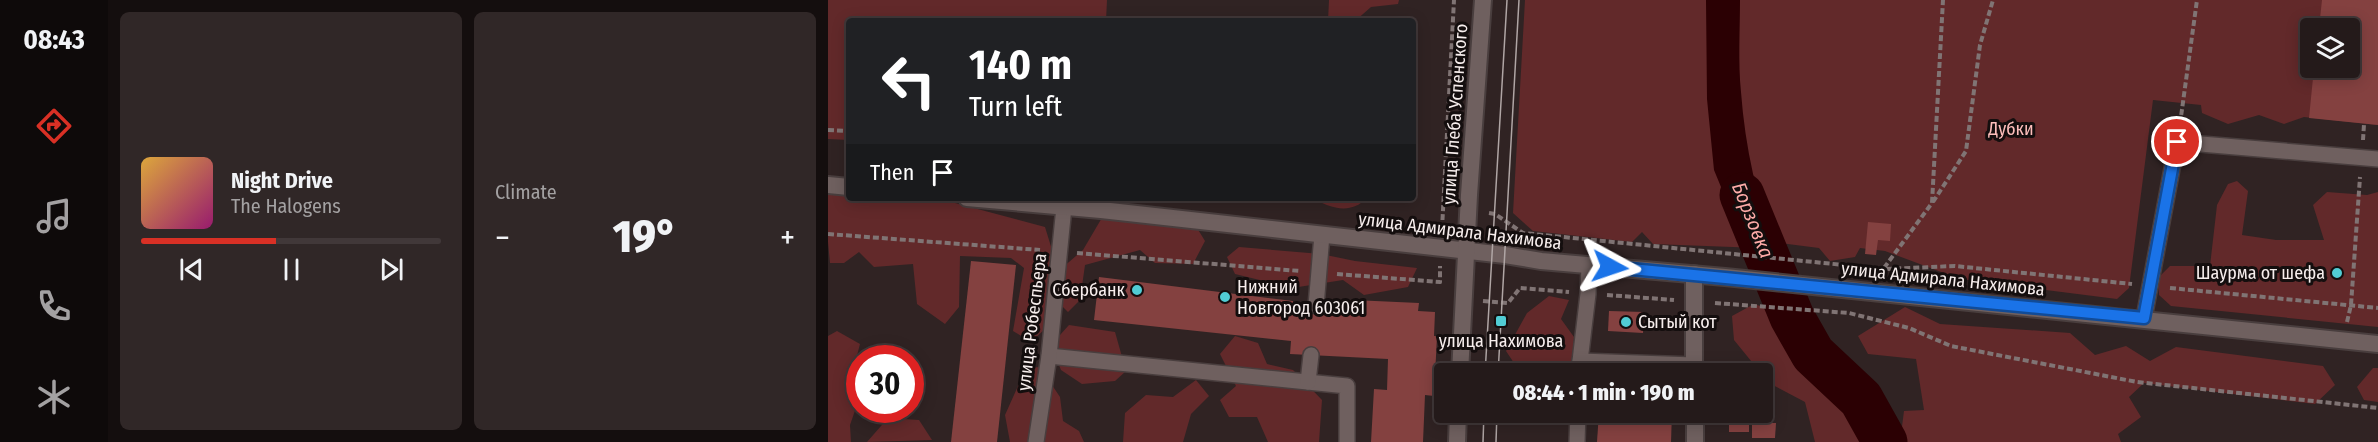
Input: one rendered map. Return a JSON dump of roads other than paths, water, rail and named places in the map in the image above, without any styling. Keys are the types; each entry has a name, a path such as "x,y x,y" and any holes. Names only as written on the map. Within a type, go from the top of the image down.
{"street":[{"name":"улица Глеба Успенского","path":"1461,363 1468,210 1483,0"},
{"path":"828,185 846,187"},
{"name":"улица Адмирала Нахимова","path":"999,201 1589,266 1694,274 2144,318 2378,344"},
{"path":"1694,274 1694,363"},
{"path":"1457,442 1458,423"},
{"path":"1695,423 1695,442"}],"lane":[{"path":"2144,318 2177,142 2378,159"},
{"name":"улица Робеспьера","path":"1036,442 1049,356 1064,207"},
{"path":"1316,306 1322,235"},
{"path":"1580,363 1589,266"},
{"path":"1308,382 1311,355"},
{"path":"1049,356 1347,386 1347,442"},
{"path":"1577,442 1578,423"}],"water":[{"path":"1706,0 1740,0 1740,69 1743,113 1753,174 1777,253 1750,250 1714,170 1707,99"}],"waterway":[{"name":"Борзовка","path":"1742,195 1792,317 1813,354 1861,399 1885,442"}],"tram line":[{"path":"1486,363 1507,0"},
{"path":"1499,363 1519,0"},
{"path":"1483,442 1484,423"},
{"path":"1496,442 1497,423"}],"place":[{"name":"Шаурма от шефа","path":"2337,273"},
{"name":"Сбербанк","path":"1137,290"},
{"name":"Нижний Новгород 603061","path":"1225,297"},
{"name":"улица Нахимова","path":"1501,321"},
{"name":"Сытый кот","path":"1626,322"}],"park label":[{"name":"Дубки","path":"2011,129"}]}
